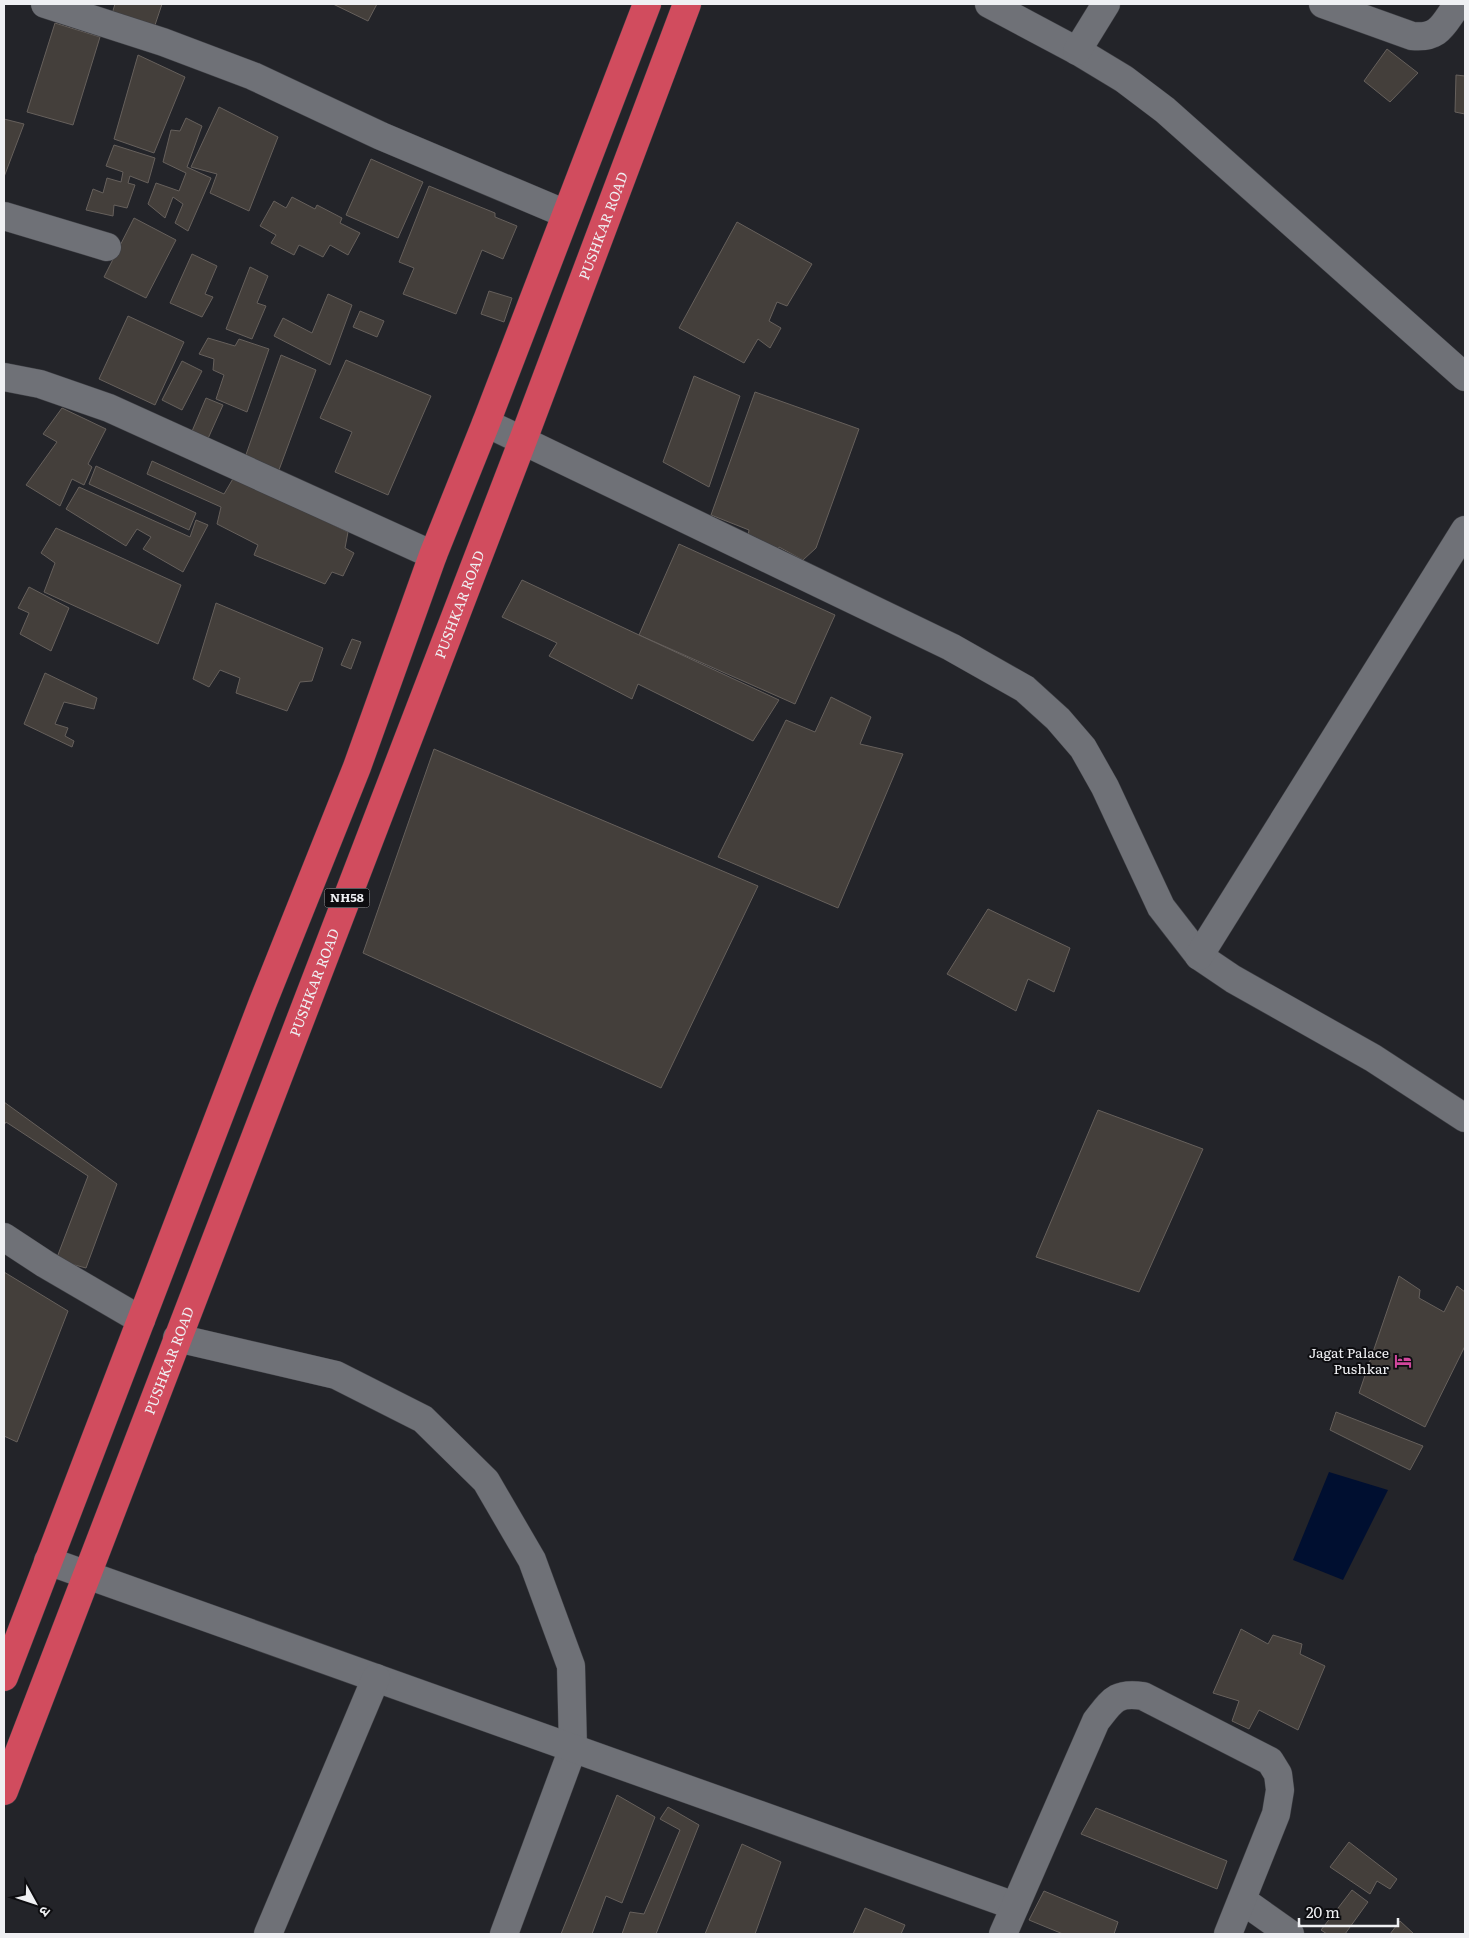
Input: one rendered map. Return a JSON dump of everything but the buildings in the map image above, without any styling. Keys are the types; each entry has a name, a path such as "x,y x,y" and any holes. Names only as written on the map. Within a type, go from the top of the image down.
{"highway":[{"name":"NH58","path":"4,1677 260,1011 357,767 433,555 486,423 647,4"},
{"name":"PUSHKAR ROAD","path":"4,1791 523,440 687,4"}],"street":[{"path":"45,4 163,42 253,76 381,136 566,214"},
{"path":"989,4 1077,50 1124,79 1165,110 1465,377"},
{"path":"1077,50 1106,4"},
{"path":"1323,4 1412,36 1426,38 1437,32 1458,4"},
{"path":"4,216 107,247"},
{"path":"4,378 40,384 109,408 433,555"},
{"path":"486,423 951,647 1024,689 1058,719 1083,748 1105,787 1161,907 1199,956 1233,979 1373,1058 1465,1118"},
{"path":"1199,956 1465,530"},
{"path":"4,1237 45,1264 141,1320"},
{"path":"177,1338 336,1375 423,1419 486,1480 532,1560 571,1666 573,1748 504,1934"},
{"path":"48,1561 1015,1906"},
{"path":"268,1934 376,1678"},
{"path":"1003,1934 1096,1721 1112,1701 1127,1694 1142,1696 1270,1761 1278,1774 1280,1790 1276,1814 1228,1934"},
{"path":"1242,1900 1290,1934"}],"water":[{"path":"1329,1472 1388,1490 1343,1580 1293,1560"}],"place":[{"name":"Jagat Palace Pushkar","path":"1403,1361"}]}
